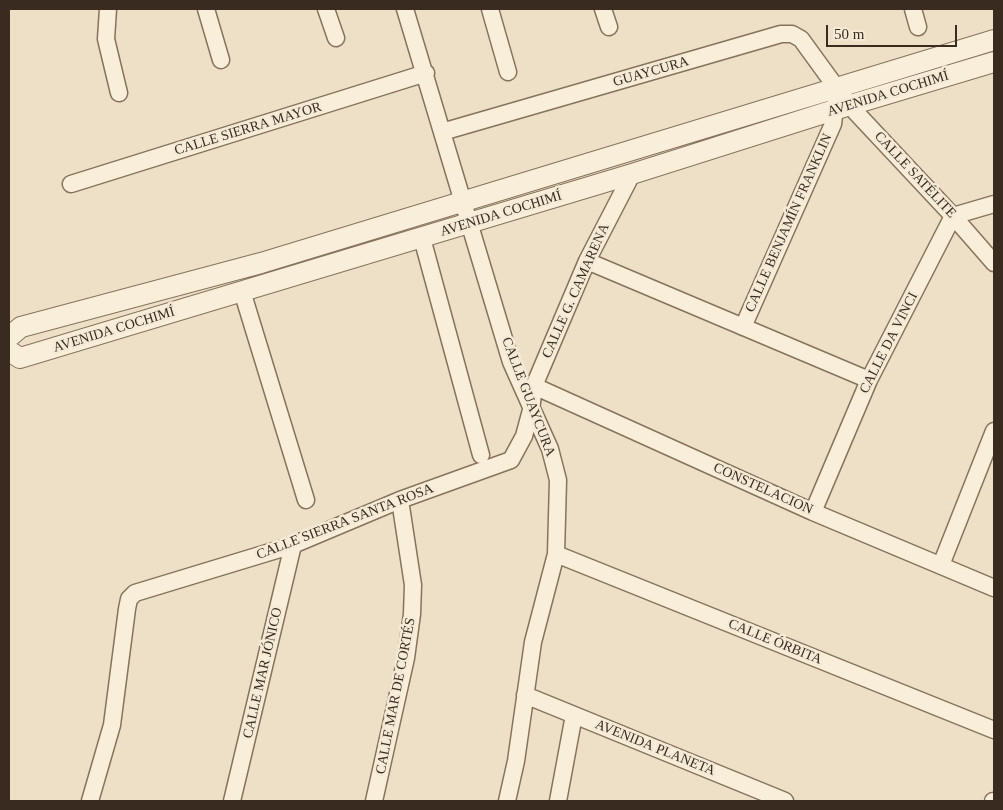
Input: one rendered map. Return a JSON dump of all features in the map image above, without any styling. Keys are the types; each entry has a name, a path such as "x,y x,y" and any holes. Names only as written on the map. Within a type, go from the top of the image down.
{"street":[{"path":"108,9 106,39 119,92"},
{"path":"206,9 221,60"},
{"path":"326,9 336,38"},
{"path":"405,9 426,73 442,132"},
{"path":"490,9 508,72"},
{"path":"603,9 608,27"},
{"path":"913,9 918,27"},
{"name":"GUAYCURA","path":"442,132 781,34 792,34 801,39 836,88"},
{"name":"AVENIDA COCHIMÍ","path":"9,337 21,327 261,263 994,40"},
{"name":"AVENIDA COCHIMÍ","path":"9,351 20,358 422,238 994,62"},
{"name":"CALLE SIERRA MAYOR","path":"71,184 426,73"},
{"name":"CALLE BENJAMÍN FRANKLIN","path":"743,327 833,124 843,107 836,88"},
{"name":"CALLE SATÉLITE","path":"843,107 953,216 994,263"},
{"name":"CALLE GUAYCURA","path":"442,132 465,202 511,362 550,449 558,480 556,554 533,642 516,761 507,801"},
{"name":"CALLE G. CAMARENA","path":"531,410 534,386 587,261 632,174"},
{"path":"953,216 994,204"},
{"name":"CALLE DA VINCI","path":"813,512 869,380 953,216"},
{"path":"422,238 481,455"},
{"path":"587,261 869,380"},
{"path":"242,292 306,500"},
{"name":"CONSTELACION","path":"534,386 813,512 994,588"},
{"name":"CALLE SIERRA SANTA ROSA","path":"90,801 112,725 129,599 134,593 293,545 400,500 511,460 524,436 531,410"},
{"path":"941,565 994,431"},
{"name":"CALLE MAR DE CORTÉS","path":"374,801 406,658 412,614 414,585 400,500"},
{"name":"CALLE MAR JÓNICO","path":"232,801 293,545"},
{"name":"CALLE ÓRBITA","path":"556,554 994,730"},
{"name":"AVENIDA PLANETA","path":"525,694 785,801"},
{"path":"558,801 574,715"}]}
